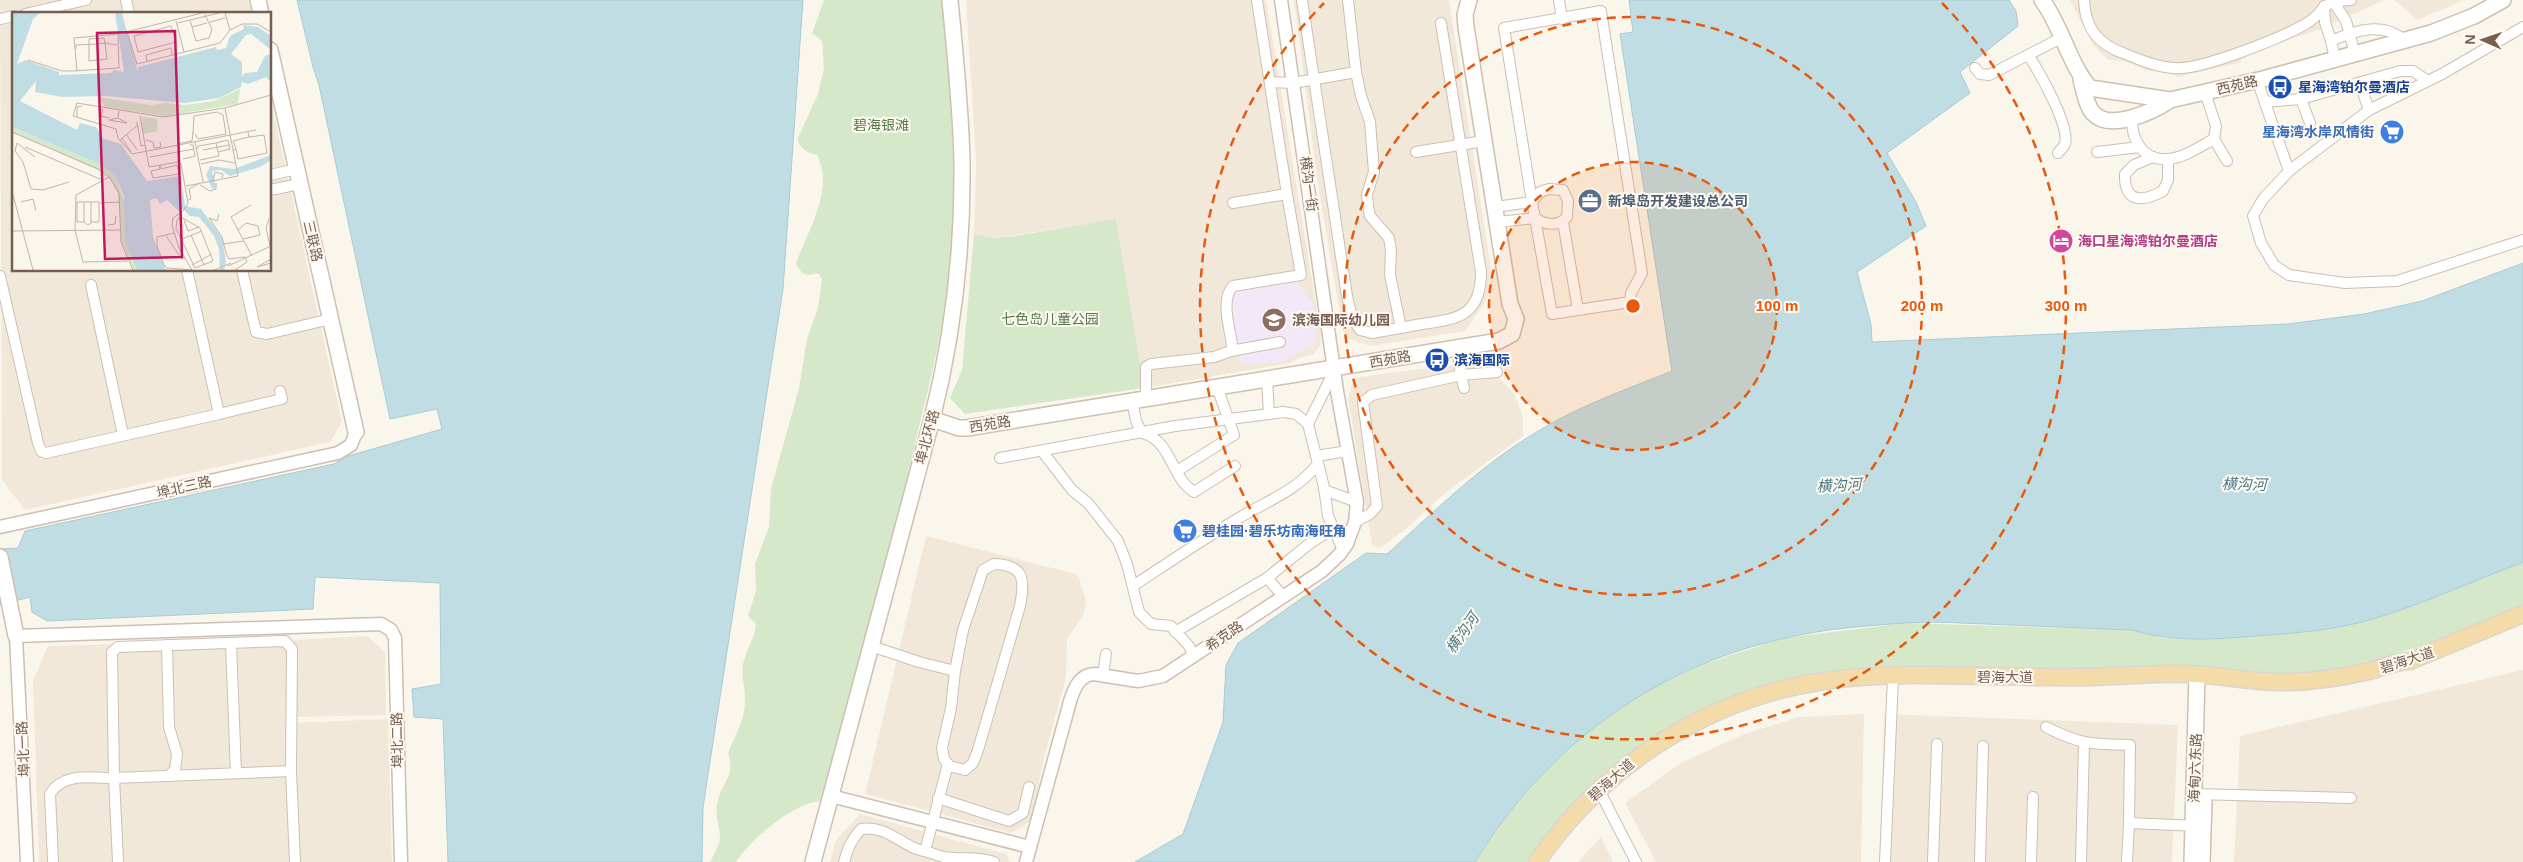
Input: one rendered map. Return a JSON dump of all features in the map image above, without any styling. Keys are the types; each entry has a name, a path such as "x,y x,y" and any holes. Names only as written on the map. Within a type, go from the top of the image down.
{"main road":[{"name":"埠北环路","path":"813,862 932,419 947,347 960,241 961,120 950,0"},
{"name":"西苑路","path":"932,419 959,428 1499,342 1512,334 1516,319 1510,304 1466,27 1465,15 1468,0"},
{"name":"西苑路","path":"2042,0 2054,16 2061,38 2080,76 2090,88 2170,100 2257,80 2405,41 2474,16 2503,0"},
{"name":"三联路","path":"271,54 356,432"},
{"path":"2080,76 2093,114 2103,120 2132,117 2154,110 2170,100"},
{"path":"0,557 16,636"},
{"name":"碧海大道","path":"1536,862 1572,816 1606,783 1648,750 1691,724 1735,705 1789,688 1849,678 1893,680 2202,678 2278,682 2316,680 2350,675 2401,661 2410,661 2523,614"},
{"name":"碧海大道","path":"2202,678 2256,688 2292,689 2353,682 2402,669 2523,622"},
{"name":"海甸六东路","path":"2192,862 2198,826 2202,678"},
{"name":"碧海大道","path":"1543,862 1572,824 1601,794 1620,777 1669,743 1728,713 1791,692 1838,684 1893,680"},
{"name":"海甸六东路","path":"2198,826 2202,862"}],"street":[{"path":"32,12 86,0"},
{"path":"1230,351 1232,345 1228,292 1233,286 1301,275 1257,0"},
{"name":"横沟一街","path":"1281,0 1335,368"},
{"path":"1302,0 1347,296 1352,317 1360,330 1372,333 1454,320 1469,309 1479,294 1480,272 1441,23"},
{"path":"1348,0 1356,72 1361,96 1370,122 1374,161 1374,172 1367,194 1368,206 1370,216 1389,238 1390,275 1401,328"},
{"path":"1559,0 1562,19"},
{"path":"2084,0 2089,27 2100,41 2112,49 2142,61 2176,69 2218,59 2278,37 2304,25 2318,15 2328,2 2351,0"},
{"path":"2328,2 2343,14 2355,54"},
{"path":"2328,2 2325,22 2332,41 2335,60"},
{"path":"1601,12 1642,273 1631,293 1630,302 1552,314 1504,28 1562,19 1601,12"},
{"path":"2332,41 2381,28 2397,33 2405,41"},
{"path":"2523,28 2428,81 2369,110 2289,171 2263,199 2253,216 2261,244 2274,265 2289,275 2345,283 2397,282 2523,240"},
{"path":"1975,68 1980,74 1989,75 2061,38"},
{"path":"2028,56 2058,110 2065,137 2065,144 2058,153"},
{"path":"2265,102 2302,99 2360,84 2400,71 2413,71 2428,81"},
{"path":"1270,82 1313,80 1356,72"},
{"path":"2257,80 2289,171"},
{"path":"2360,84 2369,110"},
{"path":"2205,92 2216,126 2214,139 2227,161"},
{"path":"2302,99 2310,124"},
{"path":"2132,117 2133,133 2140,147 2153,157 2168,159 2214,139"},
{"path":"1416,152 1484,141"},
{"path":"2097,152 2140,147"},
{"path":"2153,157 2134,165 2125,174 2125,190 2130,196 2143,199 2162,191 2168,180 2168,159"},
{"path":"271,175 297,168"},
{"path":"271,190 300,184"},
{"path":"1496,207 1532,202 1544,190 1563,190 1568,201 1567,217 1564,222 1578,310"},
{"path":"1233,203 1287,194"},
{"path":"1498,222 1535,218 1547,224 1564,222"},
{"path":"187,271 219,414"},
{"path":"242,271 256,332 267,334 331,319"},
{"path":"0,276 41,451 46,453 282,399 280,391"},
{"path":"91,285 123,435"},
{"path":"1235,466 1194,492 1189,489 1158,439 1142,433 1136,421 1146,367 1151,364 1214,357 1230,351 1280,342"},
{"path":"1457,348 1464,388"},
{"path":"1308,424 1335,368"},
{"name":"希克路","path":"1026,862 1075,687 1087,674 1129,680 1154,679 1194,656 1322,571 1343,550 1354,522 1357,502 1335,368"},
{"path":"1354,522 1370,514 1377,506 1363,402 1372,395 1461,375 1497,372"},
{"path":"1267,378 1269,414"},
{"path":"1177,471 1234,435 1217,387"},
{"path":"1000,458 1142,433 1269,414 1283,412 1296,414 1308,424 1332,529 1343,550"},
{"name":"埠北三路","path":"0,527 338,453 351,445 356,432"},
{"path":"1042,450 1072,490 1088,503 1118,541 1133,586 1138,612 1151,624 1170,626 1189,646 1194,656"},
{"path":"1133,586 1236,519 1263,503 1289,492 1304,480 1316,460 1348,451"},
{"path":"1324,490 1357,502"},
{"path":"1175,632 1267,578 1309,544 1332,529"},
{"path":"925,851 933,821 933,804 948,764 942,748 951,708 955,671 963,630 983,570 994,564 1015,568 1022,576 1023,590 1020,606 978,750 973,763 965,770 948,764"},
{"path":"1267,578 1283,596"},
{"name":"埠北二路","path":"16,636 381,624 391,630 395,638 401,862"},
{"name":"埠北一路","path":"16,636 27,862"},
{"path":"118,862 114,778 112,652 118,647 285,641 292,649 291,771 295,862"},
{"path":"231,643 236,773"},
{"path":"167,645 169,727 177,754 175,770 168,776"},
{"path":"871,646 919,662 955,671"},
{"path":"1103,675 1106,654"},
{"path":"1886,862 1893,680"},
{"path":"2046,727 2084,744 2130,744 2127,862"},
{"path":"1932,862 1937,744"},
{"path":"2081,862 2084,744"},
{"path":"1980,862 1984,746"},
{"path":"53,862 50,794 56,785 66,780 291,771"},
{"path":"933,804 1009,821 1023,813 1029,787"},
{"path":"1601,794 1636,862"},
{"path":"2199,794 2351,798"},
{"path":"831,796 1030,847"},
{"path":"2031,862 2033,797"},
{"path":"2129,823 2198,826"},
{"path":"844,862 847,847 861,829 874,828 925,851 953,858 978,857 994,862"}],"shaded area":[{"path":"0,0 248,0 251,12 12,12 12,271 271,271 271,102 342,422 330,442 25,510 2,480"},
{"path":"966,0 1266,0 1321,335 1320,346 1314,354 1299,358 1291,363 1144,388 1116,220 994,238 974,234 976,161"},
{"path":"1294,0 1449,0 1494,289 1465,331 1370,346 1344,337 1318,185"},
{"path":"2070,0 2384,0 2320,29 2244,55 2239,63 2178,77 2169,73 2145,70 2125,61 2108,60 2093,45"},
{"path":"2394,0 2464,0 2418,20"},
{"name":"滨海国际幼儿园","path":"1298,283 1313,303 1317,338 1314,345 1283,361 1247,365 1240,362 1237,353 1230,295 1233,292 1262,285"},
{"path":"1483,361 1515,395 1523,417 1523,436 1446,492 1407,528 1380,548 1372,545 1348,398 1353,382 1359,377"},
{"path":"926,536 1076,574 1085,597 1086,606 1082,617 1067,639 1066,678 1045,754 1031,821 1011,833 865,794"},
{"path":"367,636 385,652 386,715 296,717 294,640"},
{"path":"290,639 290,723 388,719 392,862 39,862 33,681 48,646"},
{"path":"2523,670 2523,862 2234,862 2240,736"},
{"path":"1864,714 1861,862 1656,862 1625,803 1681,763 1742,735 1798,717"},
{"path":"1884,714 2178,725 2172,862 1880,862"},
{"path":"860,814 1006,854 1010,862 830,862 836,840"},
{"path":"1601,837 1613,862 1578,862"}],"green space":[{"name":"碧海银滩","path":"824,0 943,0 951,104 953,174 952,244 949,279 936,353 908,474 824,801 813,802 800,807 775,823 752,843 736,862 710,862 720,839 717,809 719,797 729,775 730,762 728,753 744,713 743,664 756,624 748,616 756,591 755,564 769,527 771,489 799,388 807,339 818,308 822,279 818,273 810,275 802,273 796,264 817,210 823,182 822,168 817,155 805,150 797,140 818,94 824,68 822,41 812,33"},
{"name":"七色岛儿童公园","path":"1116,219 1144,388 965,414 950,398 962,370 974,234 994,238 1015,236"},
{"path":"2523,560 2523,613 2493,625 2304,681 2148,674 1784,689 1691,724 1615,775 1538,862 1475,862 1503,820 1551,764 1612,712 1641,694 1701,665 1782,638 1906,623 2132,630 2164,638 2219,639 2314,631"}],"water":[{"path":"297,0 803,0 783,289 703,807 702,862 448,862 443,719 414,717 412,689 441,684 440,583 315,577 313,609 47,621 32,612 30,597 0,605 0,549 18,548 25,531 334,464 345,457 442,429 437,409 390,419 319,85"},
{"name":"横沟河","path":"1629,0 2009,0 2016,11 2018,26 1960,72 1970,93 1887,153 1916,202 1926,226 1857,272 1871,324 1872,342 2288,324 2364,314 2422,301 2523,263 2523,562 2383,616 2332,628 2302,632 2187,639 2146,634 2132,630 1925,622 1843,628 1781,639 1733,653 1688,670 1646,693 1606,719 1568,749 1534,783 1503,821 1475,862 1135,862 1183,834 1223,722 1226,665 1238,643 1366,553 1387,554 1479,472 1519,443 1572,413 1672,371 1620,34 1633,32"}],"place":[{"name":"星海湾铂尔曼酒店","path":"2280,87"},
{"name":"星海湾水岸风情街","path":"2392,132"},
{"name":"新埠岛开发建设总公司","path":"1590,201"},
{"name":"海口星海湾铂尔曼酒店","path":"2061,241"},
{"name":"滨海国际幼儿园","path":"1274,320"},
{"name":"滨海国际","path":"1437,360"},
{"name":"碧桂园·碧乐坊南海旺角","path":"1185,531"}]}
